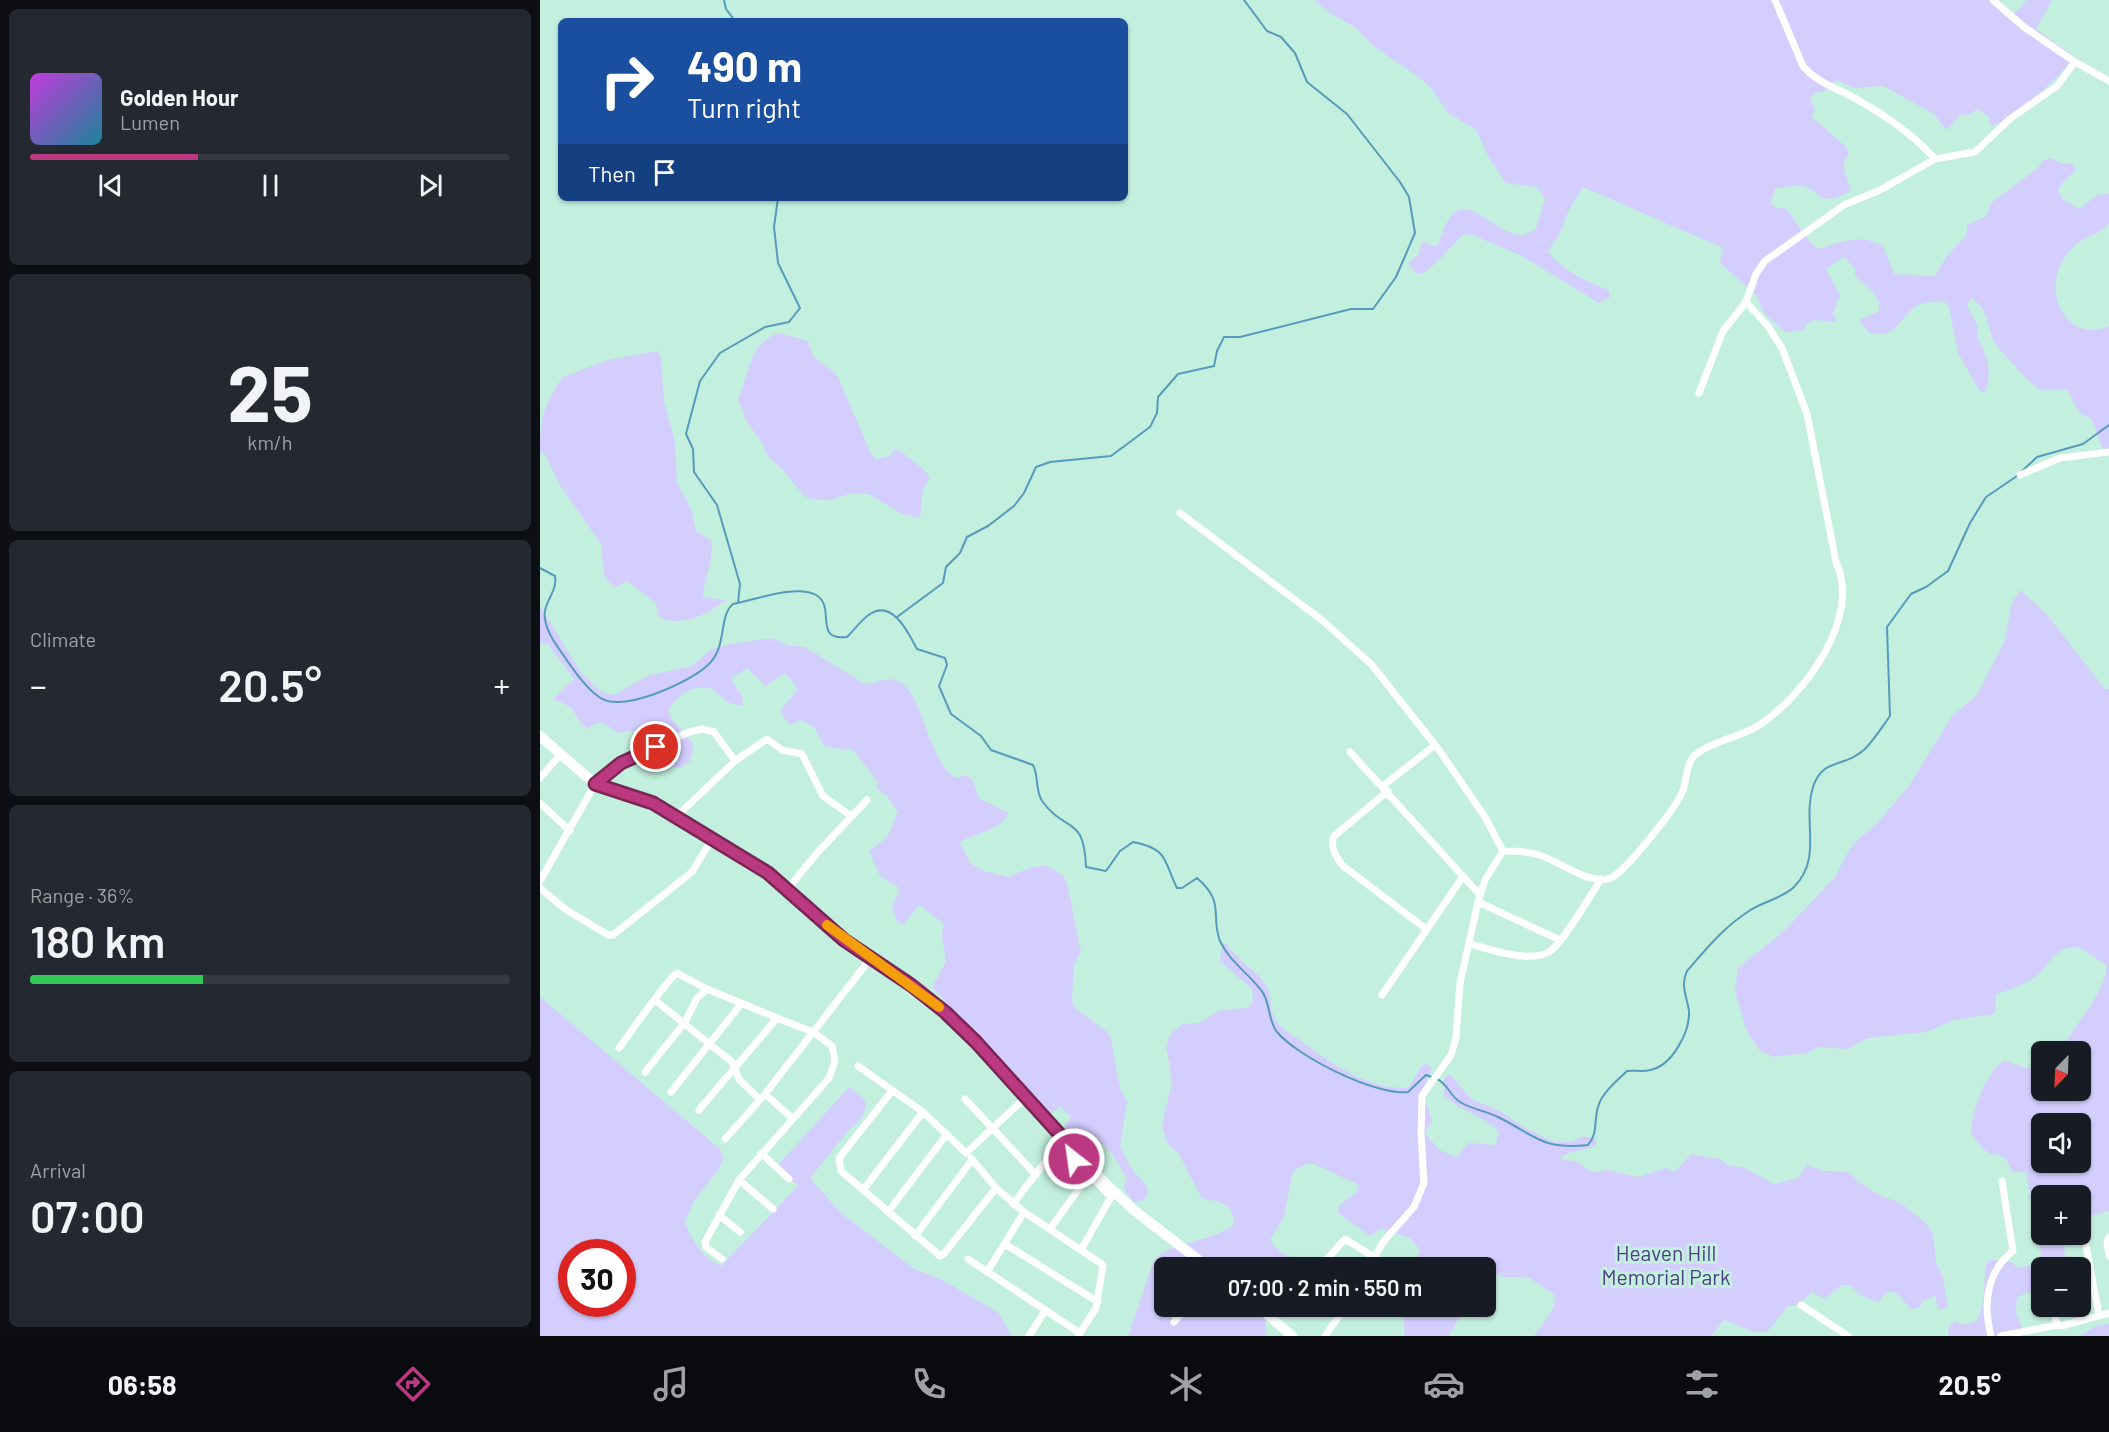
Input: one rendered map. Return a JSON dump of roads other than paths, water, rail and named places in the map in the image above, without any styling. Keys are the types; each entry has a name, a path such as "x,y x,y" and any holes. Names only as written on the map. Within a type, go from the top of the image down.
{"street":[{"path":"1775,0 1799,57 1809,74 1816,80 1857,100 1920,141 1935,159"},
{"path":"1993,0 2024,27 2074,62 2109,81"},
{"path":"1700,393 1722,331 1746,302 1756,274 1765,261 1844,205 1880,190 1935,159 1975,152 2011,118 2057,86 2074,62"},
{"path":"1503,851 1536,853 1592,878 1601,879 1621,872 1681,795 1688,766 1698,753 1758,726 1796,695 1822,658 1840,607 1841,573 1836,562 1807,414 1782,348 1767,325 1746,302"},
{"path":"2020,475 2060,458 2109,452"},
{"path":"1180,513 1323,621 1372,665 1435,745 1485,817 1503,851"},
{"path":"540,881 595,784 631,758 689,732 702,729 714,732 735,761"},
{"path":"540,736 595,784 644,799 677,816 768,873 870,959 911,985 945,1012 976,1042 1089,1175 1112,1197 1081,1250"},
{"path":"677,816 735,761 764,739 775,743 784,751 804,756 811,776 824,796 851,816"},
{"path":"1426,929 1342,865 1331,843 1334,836 1435,745"},
{"path":"1350,752 1386,789 1479,899 1560,940"},
{"path":"540,778 560,755"},
{"path":"787,890 867,800"},
{"path":"541,806 570,831"},
{"path":"540,888 565,909 603,933 613,935 692,872 712,839"},
{"path":"1329,1257 1345,1239 1374,1257 1383,1242 1414,1207 1424,1183 1422,1102 1431,1083 1451,1055 1456,1038 1460,983 1479,899 1492,868 1503,851"},
{"path":"1382,995 1462,878"},
{"path":"1470,944 1501,952 1534,956 1549,952 1560,940 1601,879"},
{"path":"724,1139 763,1097 870,959"},
{"path":"619,1048 656,1001 666,983 676,973 741,1004 813,1032 832,1046 834,1068 739,1180 704,1244 722,1259"},
{"path":"645,1072 685,1022 698,998 707,989"},
{"path":"656,1001 732,1062 738,1079 792,1118"},
{"path":"671,1092 741,1004"},
{"path":"699,1110 736,1070 777,1018"},
{"path":"858,1066 923,1112 966,1153 1013,1204 1103,1265 1098,1302 1079,1335 968,1260"},
{"path":"892,1091 840,1158 841,1171 915,1236 944,1255 996,1188"},
{"path":"966,1153 1025,1098"},
{"path":"965,1099 1036,1175"},
{"path":"863,1190 923,1112"},
{"path":"888,1212 947,1134"},
{"path":"1013,1204 1061,1141"},
{"path":"1061,1141 1135,1211 1195,1257"},
{"path":"760,1154 789,1179"},
{"path":"915,1236 972,1160"},
{"path":"1050,1229 1089,1175"},
{"path":"739,1180 774,1209"},
{"path":"1991,1336 1986,1310 1988,1293 2001,1260 2013,1251 2002,1181"},
{"path":"987,1272 1024,1212"},
{"path":"719,1215 740,1232"},
{"path":"2109,1238 2107,1242 2109,1256"},
{"path":"1005,1244 1098,1302"},
{"path":"2086,1245 2099,1316"},
{"path":"1801,1305 1848,1336"},
{"path":"1029,1336 1045,1311"},
{"path":"2001,1336 2074,1324 2109,1313"},
{"path":"1174,1322 1178,1317"},
{"path":"1270,1317 1292,1336"},
{"path":"1325,1336 1338,1317"},
{"path":"2055,1317 2058,1325"}],"waterway":[{"path":"724,0 726,9 733,18"},
{"path":"897,617 943,583 946,567 960,553 967,537 988,526 1014,506 1024,493 1036,467 1050,462 1111,456 1150,427 1157,413 1158,397 1178,374 1214,366 1217,351 1224,337 1240,337 1351,309 1373,309 1396,277 1415,233 1409,197 1347,114 1307,82 1295,53 1281,37 1267,31 1244,0"},
{"path":"738,603 740,584 717,505 694,472 693,449 686,434 700,381 720,353 765,327 789,322 800,308 778,263 774,227 778,201"},
{"path":"2021,472 2037,457 2083,444 2109,425"},
{"path":"1437,1079 1460,1102 1498,1117 1540,1140 1560,1145 1588,1145 1594,1136 1599,1104 1611,1086 1627,1071 1647,1071 1658,1067 1666,1062 1678,1047 1689,1019 1684,986 1687,971 1716,938 1740,917 1789,891 1803,876 1810,852 1810,800 1817,778 1828,767 1849,759 1865,749 1890,716 1887,627 1911,594 1926,587 1948,571 1970,523 1986,497 2017,476"},
{"path":"540,568 555,576 554,587 545,613 550,635 585,684 599,697 610,701 623,702 655,694 687,680 708,665 718,650 728,609 733,604 787,592 808,592 822,600 827,629 836,637 847,637 867,616 878,611 886,611 905,627 917,649 945,658 947,665 939,686 951,714 981,736 991,750 1033,765 1042,801 1059,818 1072,826 1082,839 1086,867 1106,871 1120,851 1133,842 1159,852 1177,888 1182,888 1197,878 1206,887 1216,909 1216,924 1220,941 1228,955 1264,995 1274,1027 1287,1042 1338,1073 1377,1088 1408,1092 1426,1075 1432,1077"}],"park label":[{"name":"Heaven Hill Memorial Park","path":"1666,1264"}]}
